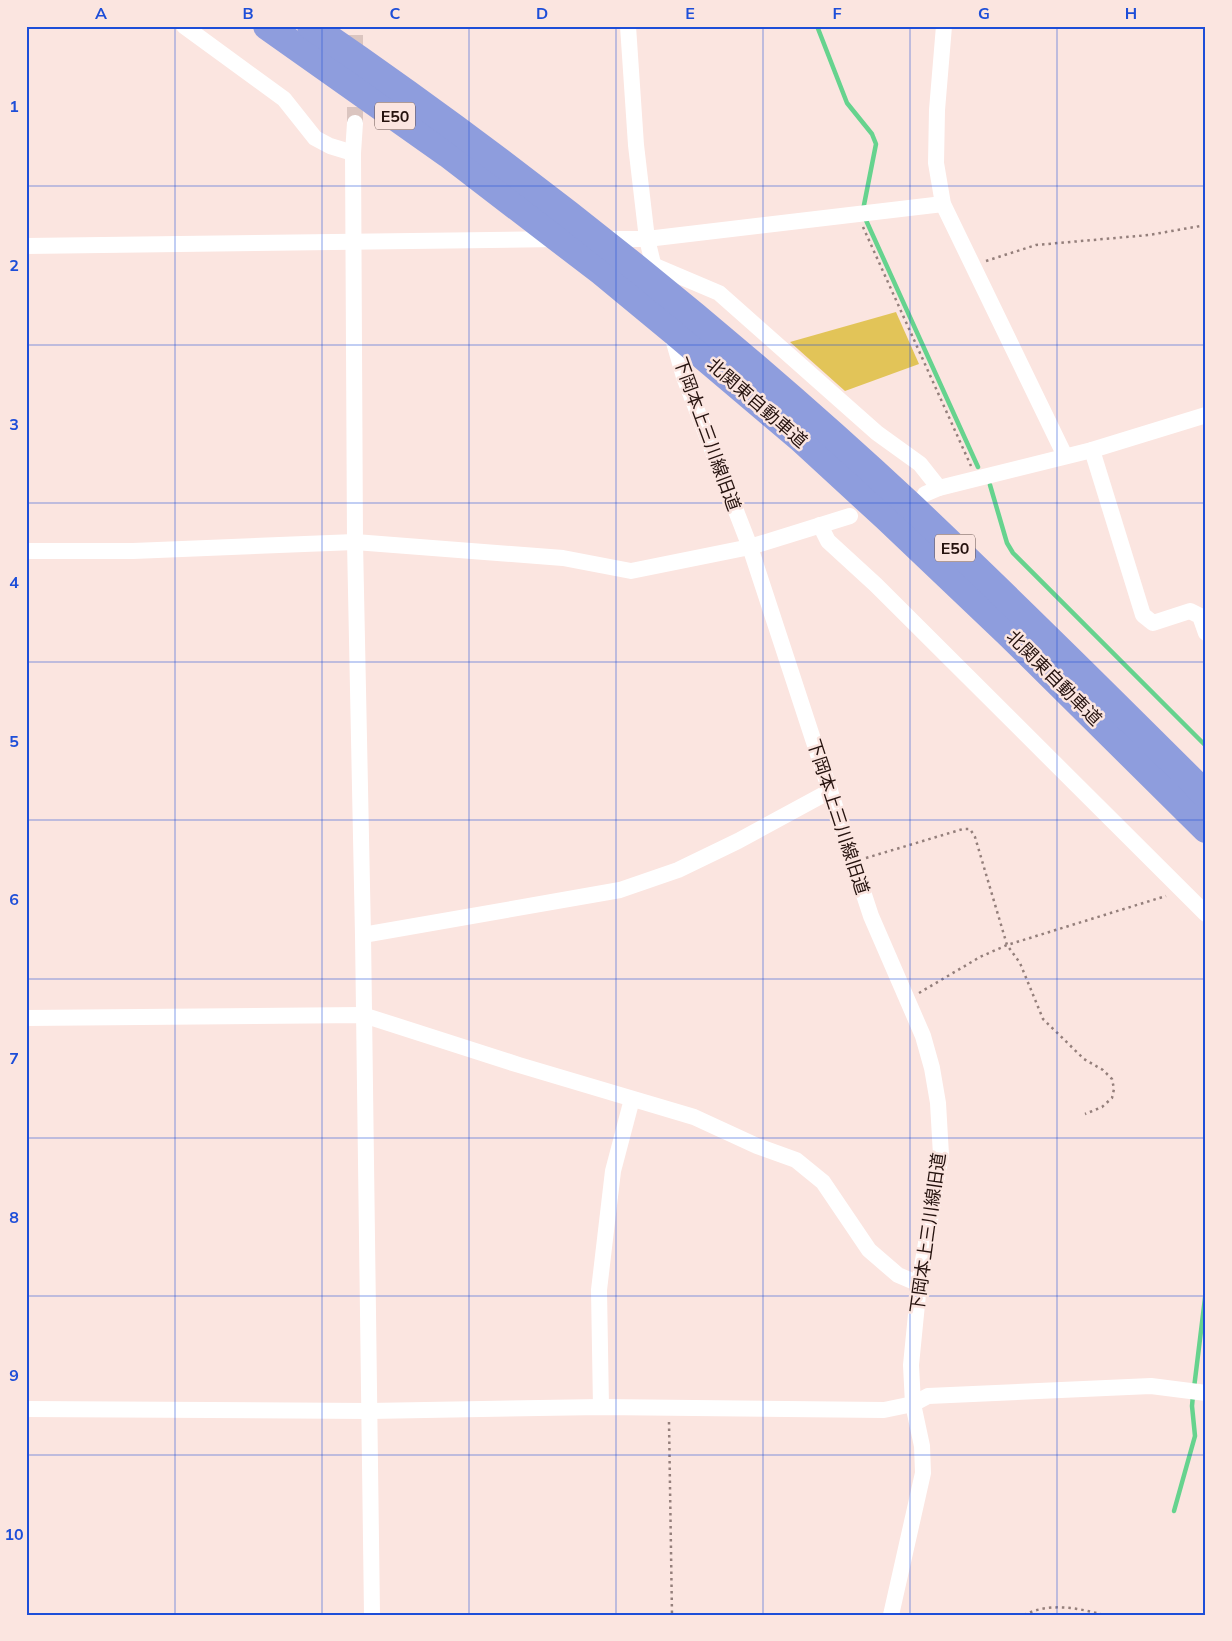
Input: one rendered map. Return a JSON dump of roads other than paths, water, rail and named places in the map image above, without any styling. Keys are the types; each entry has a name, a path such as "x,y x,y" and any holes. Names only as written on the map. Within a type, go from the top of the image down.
{"highway":[{"name":"北関東自動車道","path":"267,26 448,154 521,209 704,356 800,438 937,565 1206,828"},
{"name":"北関東自動車道","path":"311,26 463,135 558,207 692,314 911,506 1029,619 1206,795"}],"street":[{"path":"184,26 284,99 315,138 330,146 352,153"},
{"name":"下岡本上三川線旧道","path":"628,26 636,145 647,238 684,377 750,546 870,916 923,1036 932,1068 938,1103 941,1155 919,1284 911,1364 913,1404 922,1446 923,1473 891,1615"},
{"path":"944,26 937,110 936,163 943,204 1065,456"},
{"path":"355,123 352,153 355,542 363,935 372,1615"},
{"path":"26,246 647,238 943,204"},
{"path":"653,265 718,293 877,434 920,464 932,491 1092,450 1206,415"},
{"path":"1092,450 1142,615 1153,623 1190,611 1200,616 1206,633"},
{"path":"26,551 133,551 355,542 563,558 631,571 750,546 850,516"},
{"path":"820,525 828,541 876,585 1206,914"},
{"path":"363,935 620,890 678,870 738,841 830,790"},
{"path":"26,1018 364,1015 519,1065 694,1117 757,1146 796,1160 823,1182 870,1250 898,1275 919,1284"},
{"path":"601,1407 598,1290 613,1171 632,1099"},
{"path":"26,1409 369,1411 601,1407 884,1410 913,1404 928,1396 1151,1386 1206,1393"}],"waterway":[{"path":"817,26 847,103 872,134 876,144 863,210"},
{"path":"865,218 978,467"},
{"path":"990,485 1007,543 1013,553 1206,746"},
{"path":"1194,1388 1206,1290"},
{"path":"1174,1511 1195,1436 1192,1406 1193,1395"}],"tunnel":[{"path":"355,26 355,123"}]}
